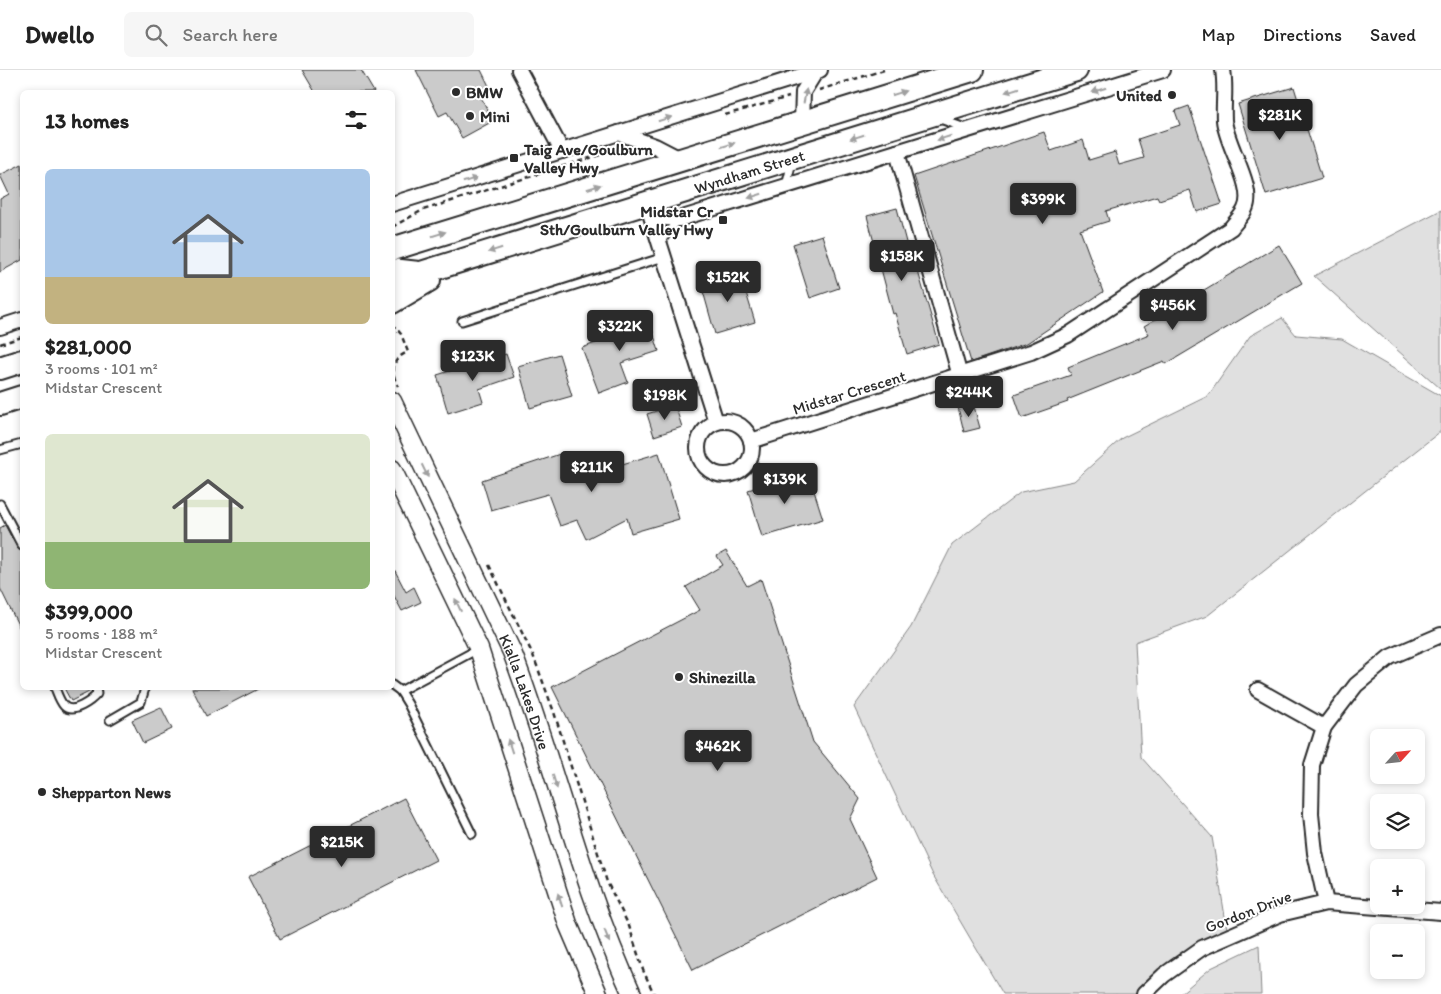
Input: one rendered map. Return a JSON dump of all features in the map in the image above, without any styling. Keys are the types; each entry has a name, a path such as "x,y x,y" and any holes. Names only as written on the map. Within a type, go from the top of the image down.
{"highway":[{"name":"Wyndham Street","path":"395,248 972,70"},
{"name":"Wyndham Street","path":"395,281 457,262 649,210 793,157 1076,70"},
{"path":"802,122 819,149"},
{"path":"774,131 793,157"},
{"path":"395,300 457,262"},
{"path":"0,368 20,362"},
{"path":"0,404 20,398"}],"street":[{"path":"519,70 562,151"},
{"path":"649,210 679,219 1162,70"},
{"name":"Midstar Crescent","path":"751,441 1031,352 1068,335 1231,228 1246,209 1248,192 1242,172 1229,146 1224,120 1223,70"},
{"path":"802,122 803,92 818,71"},
{"path":"395,203 818,71"},
{"path":"619,133 655,146 682,160"},
{"path":"897,152 960,376"},
{"path":"395,214 407,200"},
{"path":"649,210 716,422"},
{"path":"395,266 432,269"},
{"path":"0,327 20,321"},
{"name":"Kialla Lakes Drive","path":"396,421 477,577 512,652 527,692 592,898 632,994"},
{"path":"716,422 735,423 743,427 751,441 750,459 744,467 732,474 713,472 700,457 698,448 705,430 716,422"},
{"name":"Kialla Lakes Drive","path":"395,475 478,649 568,924 598,994"},
{"path":"477,577 487,610 498,635 495,642 478,649"},
{"path":"1326,903 1315,853 1311,814 1312,765 1324,727 1356,685 1390,657 1441,635"},
{"path":"1258,690 1324,727"},
{"name":"Gordon Drive","path":"1144,994 1181,962 1219,939 1280,914 1326,903 1441,912"}],"lane":[{"path":"929,116 970,130"},
{"path":"786,186 793,157"},
{"path":"660,242 679,219"},
{"path":"462,321 664,257"},
{"path":"0,450 20,445"},
{"path":"0,504 20,542"},
{"path":"400,691 478,649"},
{"path":"395,687 400,691 472,834"},
{"path":"56,690 64,706 69,709 75,709 93,699 97,694 96,690"},
{"path":"110,720 141,702 145,690"}],"path":[{"path":"0,344 20,338"}],"shaded area":[{"path":"1441,210 1441,389 1314,276"},
{"path":"1282,318 1296,335 1342,339 1441,396 1441,431 1207,616 1135,642 1141,757 1212,837 1228,935 1153,994 1003,994 933,875 854,707 911,627 952,545 1021,492 1074,481 1122,438 1208,396 1250,336"},
{"path":"1259,945 1261,994 1180,994 1211,968"}],"building":[{"path":"302,70 361,70 373,90 314,90"},
{"name":"BMW","path":"416,70 481,70 491,90 480,95 493,121 462,138 447,112 439,116"},
{"path":"1294,87 1322,178 1266,195 1238,104"},
{"path":"1189,106 1222,204 1197,212 1190,190 1159,200 1157,196 1106,211 1109,221 1080,230 1103,292 1027,343 971,362 914,176 1044,132 1051,151 1083,140 1089,160 1115,152 1119,165 1144,158 1138,139 1180,125 1175,111"},
{"path":"20,165 20,261 0,272 0,199 9,194 0,175"},
{"path":"897,208 913,269 917,268 939,344 907,354 895,313 893,314 867,216"},
{"path":"822,235 839,288 810,298 793,244"},
{"path":"1279,245 1302,283 1166,364 1164,361 1067,400 1068,402 1022,418 1014,395 1071,375 1068,367 1149,334 1144,326"},
{"path":"740,273 755,322 715,334 701,284"},
{"path":"647,314 659,351 621,363 628,382 599,393 582,348 620,334 617,323"},
{"path":"506,354 514,377 479,389 483,402 448,413 437,375"},
{"path":"559,354 572,396 530,408 518,366"},
{"path":"973,403 980,428 964,432 958,407"},
{"path":"675,405 682,427 654,436 647,414"},
{"path":"659,453 679,519 631,533 627,518 586,539 577,520 560,526 548,494 491,510 482,480 560,454 568,479 597,468 599,471"},
{"path":"808,472 823,519 762,537 748,490"},
{"path":"5,525 17,548 20,550 20,629 0,588 0,528"},
{"path":"726,551 747,586 761,579 813,742 860,799 850,819 877,877 693,970 552,687 700,610 686,587 723,565 717,556"},
{"path":"395,571 406,592 414,587 421,602 402,611 395,598"},
{"path":"65,690 91,690 91,691 71,701"},
{"path":"193,690 256,690 206,716"},
{"path":"161,707 172,729 143,743 132,720"},
{"path":"404,798 436,860 280,939 248,877"}],"place":[{"name":"BMW","path":"456,92"},
{"name":"United","path":"1172,95"},
{"name":"Mini","path":"470,116"},
{"name":"Taig Ave/Goulburn Valley Hwy","path":"514,158"},
{"name":"Midstar Cr Sth/Goulburn Valley Hwy","path":"723,220"},
{"name":"Shinezilla","path":"679,677"},
{"name":"Shepparton News","path":"42,792"}]}
